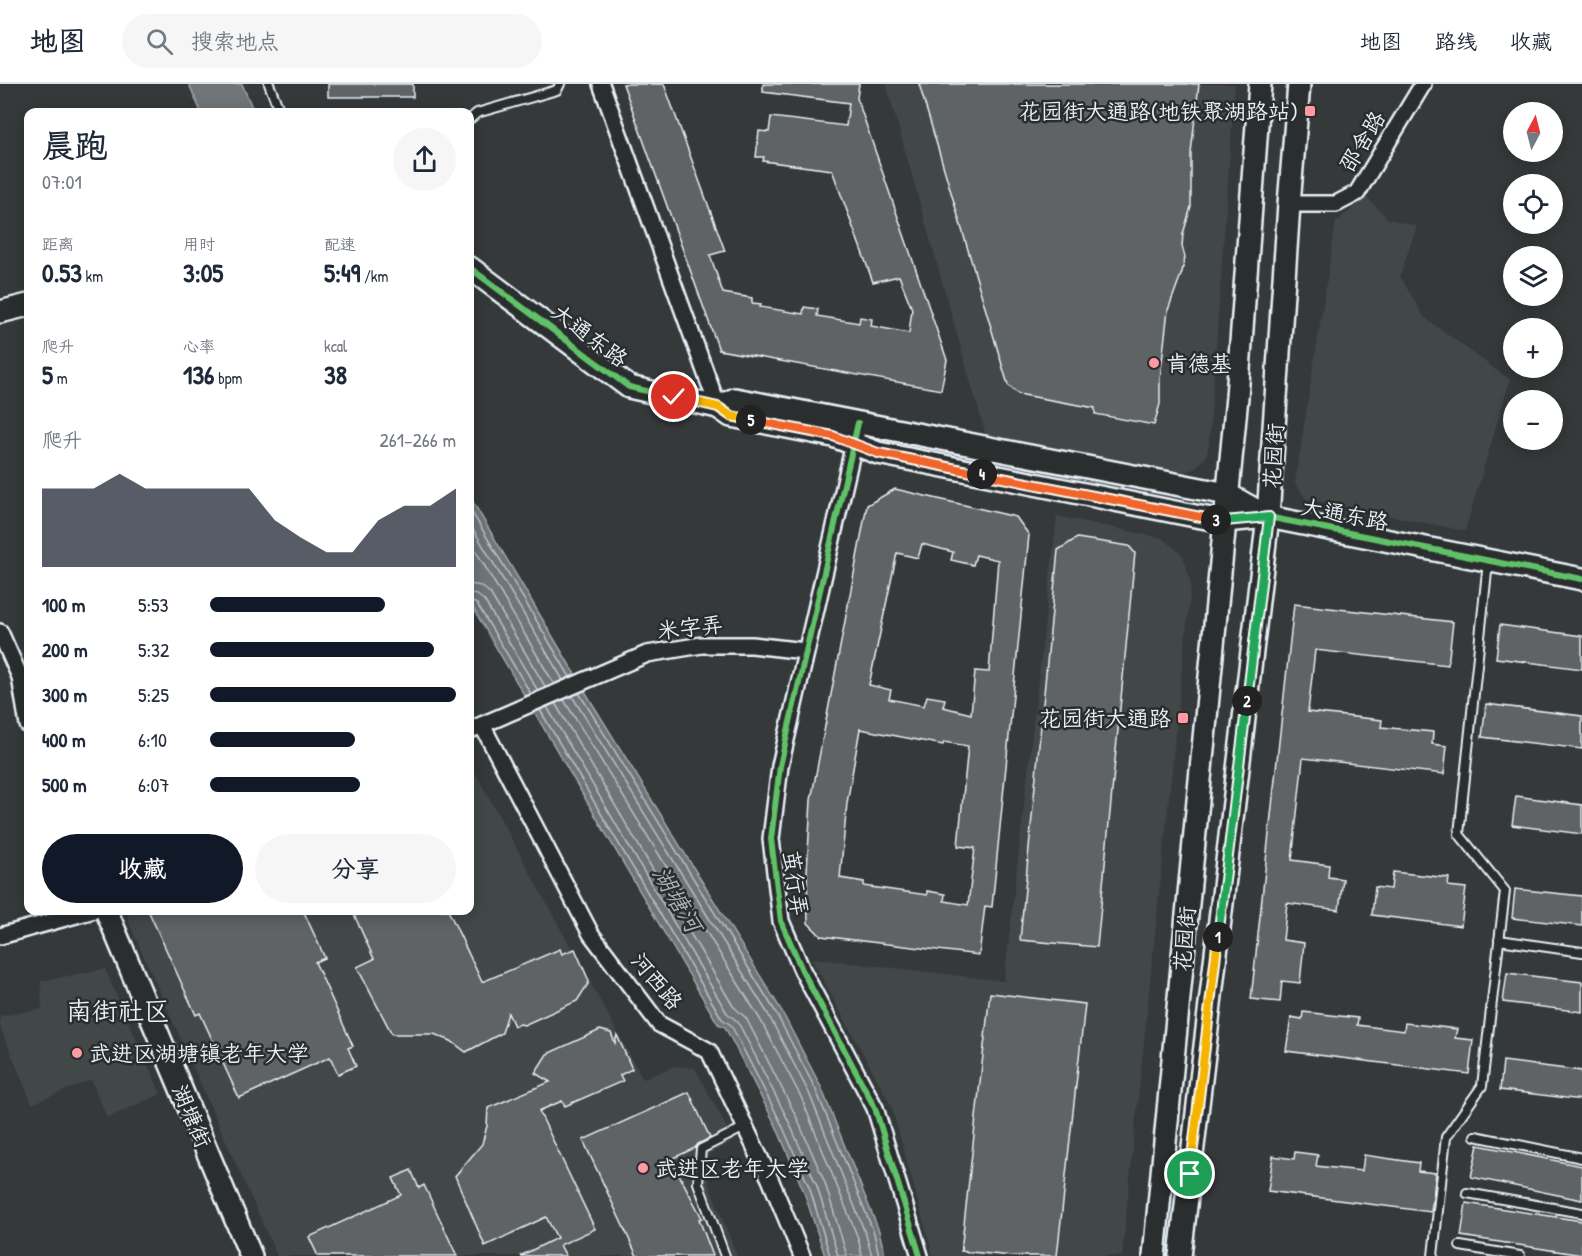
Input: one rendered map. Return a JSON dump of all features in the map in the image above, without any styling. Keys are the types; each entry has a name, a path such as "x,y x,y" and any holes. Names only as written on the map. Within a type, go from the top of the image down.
{"main road":[{"name":"花园街","path":"1154,1256 1237,397 1260,84"},
{"name":"花园街","path":"1180,1256 1269,517 1299,84"},
{"name":"大通东路","path":"474,271 629,387 718,407 731,416 833,436 878,453 1224,521 1269,517 1582,579"},
{"path":"0,312 24,305"},
{"name":"大通东路","path":"718,407 735,399 1227,494 1269,517"},
{"name":"湖塘街","path":"108,915 251,1256"}],"street":[{"path":"601,84 718,407"},
{"name":"邵舍路","path":"1289,204 1336,204 1357,193 1423,84"},
{"name":"茧行弄","path":"858,423 780,766 771,839 781,921 802,970 875,1108 920,1256"},
{"path":"0,632 20,677 24,701"},
{"name":"米字弄","path":"476,727 647,654 702,645 752,645 806,651"},
{"name":"河西路","path":"476,727 591,934 659,1024 709,1051 770,1179 802,1256"},
{"path":"0,936 64,915"}],"lane":[{"path":"269,84 278,108"},
{"path":"474,115 557,90 560,84"},
{"path":"1433,1256 1446,1137 1482,1086 1505,891 1460,834 1488,560"},
{"path":"1499,940 1582,952"},
{"path":"725,1256 698,1183 701,1149 745,1127"},
{"path":"1475,1136 1582,1158"},
{"path":"1467,1193 1582,1214"},
{"path":"1460,1246 1520,1256"}],"shaded area":[{"path":"886,84 1235,84 1209,443 1206,457 1194,469 1179,474 987,440"},
{"path":"1366,197 1388,219 1417,226 1400,276 1424,317 1503,375 1503,378 1510,380 1507,390 1503,390 1503,403 1465,531 1306,499 1295,483 1336,222"},
{"path":"1057,516 1162,538 1183,555 1191,584 1122,1256 933,1256 891,1105 811,958 1004,981"},
{"path":"474,770 643,1079 675,1066 695,1068 734,1141 707,1155 708,1181 737,1256 277,1256 129,923 128,915 474,915"},
{"name":"武进区湖塘镇老年大学","path":"105,969 161,1094 107,1118 91,1080 32,1104 0,1027 0,1016 42,1009 41,981"}],"water":[{"path":"189,84 242,84 252,108 199,108"},
{"name":"湖塘河","path":"474,504 592,703 780,1008 821,1087 879,1231 885,1256 825,1256 804,1192 776,1126 725,1027 718,1024 474,610"}],"building":[{"path":"328,84 413,84 413,97 328,97"},
{"path":"623,84 664,84 725,251 710,255 723,293 752,298 752,303 761,304 760,307 803,314 804,307 818,309 817,316 859,323 860,317 872,319 871,326 909,333 912,309 899,276 873,282 832,170 763,161 764,157 756,157 759,131 769,132 771,117 846,126 849,103 763,92 763,84 859,84 857,98 947,360 941,390 719,350"},
{"path":"919,84 1199,84 1191,153 1191,207 1182,246 1185,257 1168,310 1160,379 1160,404 1154,425 1095,414 1095,408 1018,394 1008,385"},
{"path":"895,489 1016,517 1029,535 992,907 985,906 979,955 821,936 808,923 807,871 811,800 867,505","holes":["922,544 953,552 951,560 973,565 976,555 998,560 989,672 975,671 971,714 943,707 945,699 927,696 924,706 889,699 891,690 869,685 897,553 918,558","860,729 943,745 944,742 968,746 958,846 975,848 968,905 944,901 945,894 927,891 927,895 864,886 864,882 840,878 847,803"]},
{"path":"1077,538 1129,546 1135,553 1097,947 1020,940 1058,550"},
{"path":"1294,604 1453,622 1448,665 1315,650 1308,712 1382,720 1381,727 1433,732 1432,744 1447,746 1444,774 1303,758 1292,860 1329,865 1328,877 1343,879 1339,910 1287,903 1283,940 1304,943 1300,983 1282,981 1280,1002 1251,999"},
{"path":"1500,625 1582,636 1582,669 1496,658"},
{"path":"1486,704 1582,716 1582,749 1482,737"},
{"path":"1516,796 1582,805 1582,834 1512,825"},
{"path":"1393,872 1449,878 1448,886 1466,888 1461,926 1372,915 1375,887 1391,889"},
{"path":"1515,889 1582,896 1582,926 1512,918"},
{"path":"150,915 305,915 325,958 315,962 353,1046 348,1048 356,1066 338,1074 330,1057 239,1098 200,1013 196,1015"},
{"path":"354,915 450,915 482,982 560,949 562,954 575,949 589,981 577,1001 524,1025 514,1026 508,1013 502,1033 466,1052 451,1041 434,1034 392,1034 357,967 374,959"},
{"path":"1507,973 1582,982 1582,1012 1503,1002"},
{"path":"990,993 1085,1004 1057,1256 1012,1256 961,1251"},
{"path":"1303,1012 1358,1018 1357,1025 1404,1031 1405,1023 1457,1029 1455,1038 1473,1040 1469,1074 1286,1051 1291,1017 1302,1019"},
{"path":"600,1030 611,1033 615,1043 617,1035 632,1069 620,1075 623,1081 565,1106 562,1101 539,1111 595,1229 560,1245 566,1256 520,1256 557,1238 546,1217 485,1246 455,1176 482,1144 487,1126 488,1108 550,1082 535,1073 547,1054"},
{"path":"1503,1061 1582,1071 1582,1100 1500,1090"},
{"path":"689,1092 710,1138 671,1159 702,1218 699,1219 713,1256 637,1256 583,1140"},
{"path":"1478,1145 1582,1166 1582,1200 1471,1177"},
{"path":"1295,1152 1318,1155 1316,1166 1362,1171 1364,1155 1419,1163 1418,1171 1436,1173 1431,1212 1268,1191 1273,1156 1294,1159"},
{"path":"411,1170 419,1188 424,1185 457,1256 318,1256 309,1237 401,1195 393,1178"},
{"path":"1466,1203 1582,1221 1582,1255 1461,1236"}],"cycle path":[{"path":"474,271 629,387 718,407 731,416 833,436 878,453 1195,516 1224,521 1268,517 1582,579"},
{"path":"858,423 780,766 771,839 781,921 802,970 875,1108 920,1256"}],"place":[{"name":"花园街大通路(地铁聚湖路站)","path":"1310,111"},
{"name":"肯德基","path":"1154,363"},
{"name":"花园街大通路","path":"1183,718"},
{"name":"武进区湖塘镇老年大学","path":"77,1053"},
{"name":"武进区老年大学","path":"643,1168"}],"district":[{"name":"南街社区","path":"118,1010"}],"route":[{"path":"674,397 718,407 731,416 833,436 878,453 1224,521 1269,517 1190,1174"}]}
